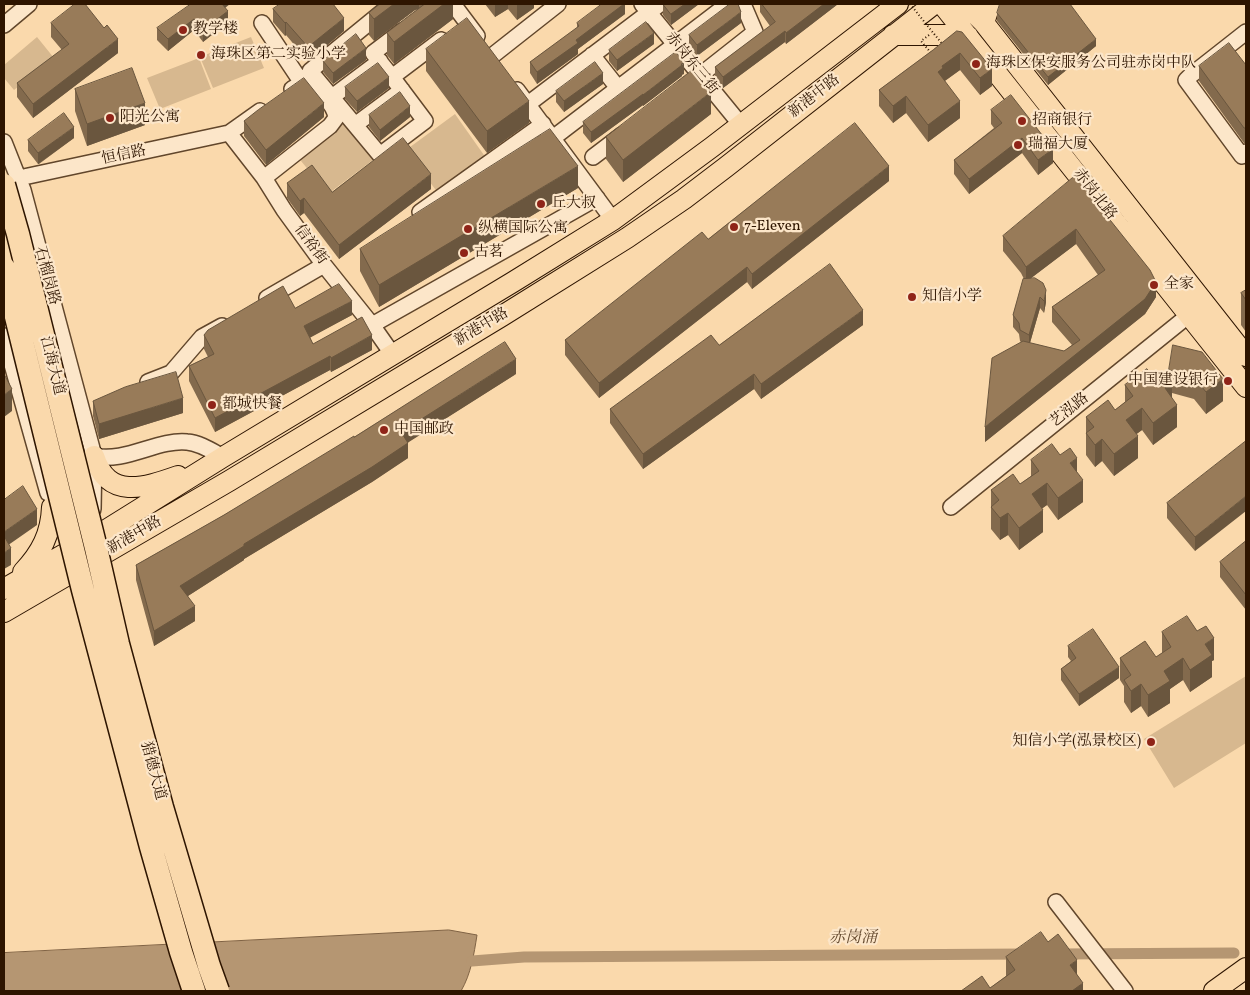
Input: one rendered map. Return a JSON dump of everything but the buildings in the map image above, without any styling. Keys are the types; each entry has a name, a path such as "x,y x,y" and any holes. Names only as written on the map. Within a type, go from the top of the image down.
{"highway":[{"name":"江海大道","path":"11,182 18,234 87,550"},
{"name":"江海大道","path":"4,268 87,550"},
{"name":"猎德大道","path":"87,550 118,644 177,860 218,991"},
{"name":"猎德大道","path":"87,550 83,590 149,837 181,952 194,991"},
{"path":"177,860 231,991"}],"main road":[{"name":"新港中路","path":"87,550 146,505 223,456 393,355 613,220 670,179 898,4"},
{"name":"新港中路","path":"4,612 14,590 87,550 157,524 627,238 719,172 934,4"},
{"name":"赤岗北路","path":"942,4 1246,387"},
{"name":"赤岗北路","path":"964,4 984,23 1246,356"},
{"path":"984,23 990,4"},
{"path":"893,35 937,41 947,35 968,36"},
{"path":"613,220 627,238"},
{"path":"578,242 591,261"},
{"path":"94,456 102,474 108,479 117,485 139,487 180,476 223,456"},
{"path":"146,505 157,524"},
{"path":"14,590 40,551 50,523 52,507"},
{"path":"1214,991 1246,968"}],"street":[{"path":"4,26 29,4"},
{"path":"392,4 310,70 380,155 425,121 373,53 412,24"},
{"path":"453,4 613,220"},
{"path":"492,56 558,4"},
{"path":"553,138 728,4"},
{"path":"670,99 755,32 743,4"},
{"path":"528,104 592,56 650,7"},
{"name":"赤岗东三街","path":"650,7 675,44 741,125"},
{"path":"392,76 466,21"},
{"path":"262,23 302,82 317,89 326,98 336,114 336,118 330,126 264,178"},
{"path":"1246,32 1186,80 1242,156 1246,152"},
{"path":"592,56 618,88"},
{"path":"332,97 380,61"},
{"path":"228,133 302,82"},
{"path":"355,125 402,90"},
{"path":"407,221 543,124"},
{"path":"593,157 632,128"},
{"name":"信裕街","path":"228,133 264,178 284,210 324,265 372,325 393,355"},
{"name":"恒信路","path":"11,182 228,133"},
{"name":"石榴岗路","path":"4,142 11,182 23,190 59,326 86,408 94,456 87,550"},
{"path":"372,325 597,198"},
{"path":"4,273 20,268 38,246"},
{"path":"259,303 324,265"},
{"path":"59,326 52,318 46,315 36,313 28,315 17,324 5,340 52,507 87,550"},
{"name":"艺泓路","path":"950,507 1189,315"},
{"path":"135,388 171,373 202,337 235,318"},
{"path":"94,456 116,456 172,442 185,441 203,446 223,456"},
{"path":"1056,902 1125,991"}],"path":[{"path":"910,4 937,41"},
{"path":"933,56 921,40 937,41"}],"shaded area":[{"path":"37,37 54,58 14,90 4,78 4,65"},
{"path":"251,37 264,68 213,88 200,57"},
{"path":"199,58 211,89 160,109 147,78"},
{"path":"455,114 486,158 438,193 406,150"},
{"path":"341,121 373,160 328,194 297,156"},
{"path":"1246,676 1246,743 1174,788 1144,739"},
{"path":"449,930 477,935 470,971 461,991 4,991 4,953"}],"waterway":[{"name":"赤岗涌","path":"1059,954 1234,953"},
{"name":"赤岗涌","path":"472,961 524,957 1026,954"}],"place":[{"name":"教学楼","path":"183,30"},
{"name":"海珠区第二实验小学","path":"201,55"},
{"name":"海珠区保安服务公司驻赤岗中队","path":"976,64"},
{"name":"阳光公寓","path":"110,118"},
{"name":"招商银行","path":"1022,121"},
{"name":"瑞福大厦","path":"1018,145"},
{"name":"丘大叔","path":"541,204"},
{"name":"7-Eleven","path":"734,227"},
{"name":"纵横国际公寓","path":"468,229"},
{"name":"古茗","path":"464,253"},
{"name":"全家","path":"1154,285"},
{"name":"知信小学","path":"912,297"},
{"name":"中国建设银行","path":"1228,381"},
{"name":"都城快餐","path":"212,405"},
{"name":"中国邮政","path":"384,430"},
{"name":"知信小学(泓景校区)","path":"1151,742"}]}
